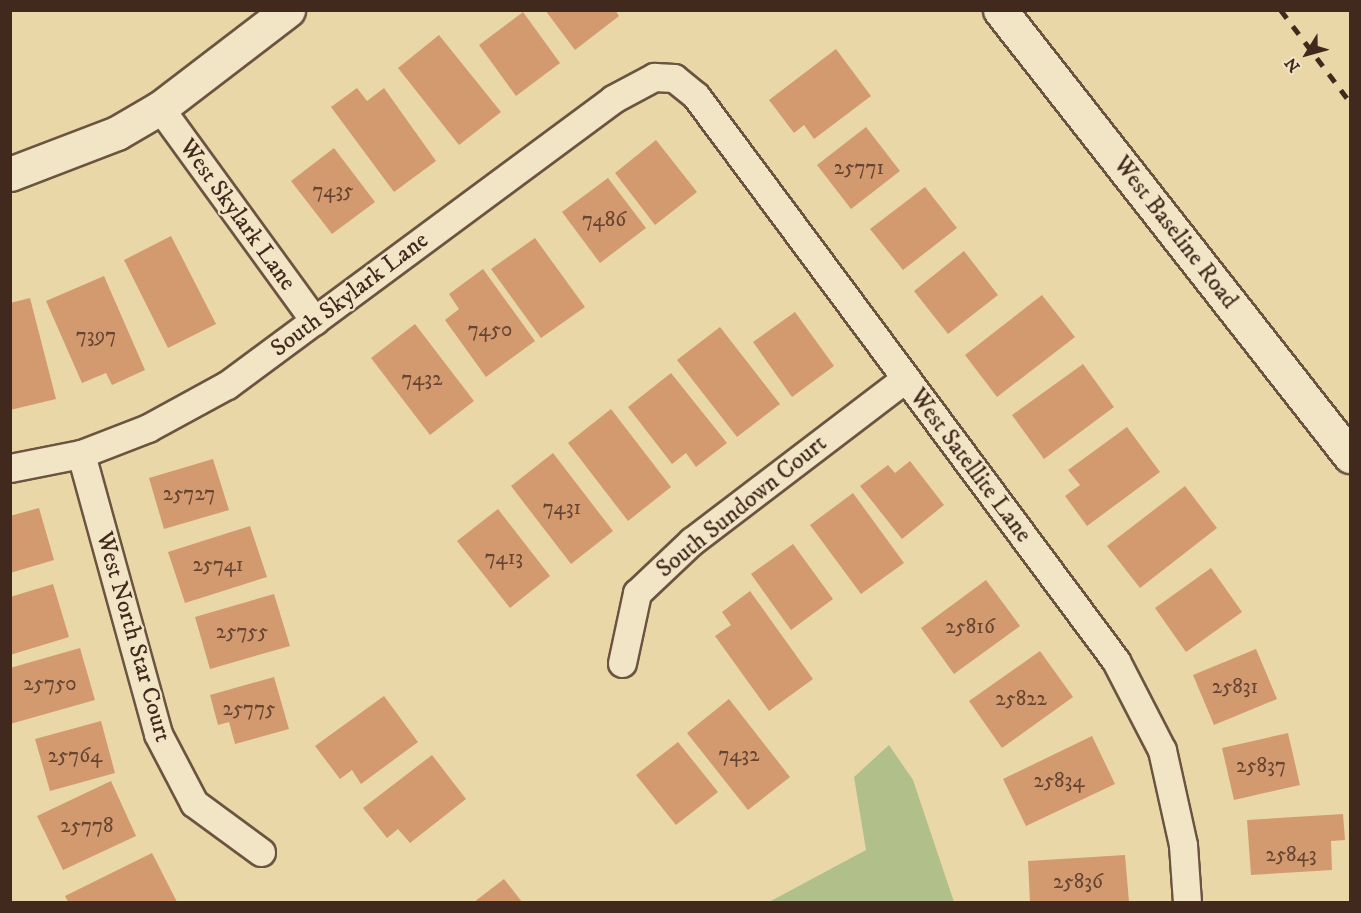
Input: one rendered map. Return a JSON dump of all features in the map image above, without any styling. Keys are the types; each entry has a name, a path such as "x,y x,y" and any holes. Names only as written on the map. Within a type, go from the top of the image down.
{"main road":[{"path":"10,174 117,133 160,108 288,10"},
{"name":"West Baseline Road","path":"1000,10 1350,456"}],"street":[{"name":"South Skylark Lane","path":"10,468 81,454 185,409 315,321 613,99 665,76"},
{"name":"West Satellite Lane","path":"665,76 696,96 1116,661 1141,703 1174,796 1187,903"},
{"name":"West Skylark Lane","path":"160,108 315,321"},
{"name":"South Sundown Court","path":"622,663 637,593 692,541 905,379"},
{"name":"West North Star Court","path":"81,454 158,734 194,803 261,852"}],"green space":[{"path":"889,745 913,780 954,902 769,902 866,850 854,777"}],"building":[{"path":"545,10 615,10 619,16 575,50"},
{"path":"523,12 560,63 516,96 479,45"},
{"path":"439,35 501,112 459,145 398,68"},
{"path":"836,49 871,96 814,139 804,125 794,133 769,100"},
{"path":"357,88 367,101 384,88 436,161 394,192 331,107"},
{"path":"866,127 900,171 851,209 817,165"},
{"path":"656,140 697,192 655,225 615,173"},
{"path":"334,148 375,202 332,234 291,181"},
{"path":"608,178 646,228 600,263 562,212"},
{"path":"925,187 957,228 903,270 870,229"},
{"path":"171,236 216,324 168,348 124,260"},
{"path":"535,238 585,307 541,338 491,269"},
{"path":"964,251 998,295 948,334 914,291"},
{"path":"483,269 535,341 486,377 445,320 459,309 449,294"},
{"path":"104,276 145,370 112,385 106,373 82,383 46,301"},
{"path":"1042,295 1075,337 997,397 965,355"},
{"path":"30,298 56,399 10,410 10,303"},
{"path":"795,312 834,366 792,397 753,342"},
{"path":"415,324 474,401 430,435 371,358"},
{"path":"720,327 780,404 737,437 677,360"},
{"path":"1083,364 1114,407 1044,459 1012,415"},
{"path":"671,373 727,443 696,467 686,453 672,464 628,407"},
{"path":"611,409 671,487 628,521 568,443"},
{"path":"1127,427 1160,472 1087,526 1065,496 1080,485 1068,470"},
{"path":"553,453 613,531 571,564 511,486"},
{"path":"213,459 229,510 164,529 149,478"},
{"path":"910,461 944,505 902,539 860,486 888,465 895,473"},
{"path":"1185,486 1217,528 1140,588 1107,546"},
{"path":"853,493 904,563 861,594 810,525"},
{"path":"39,508 54,560 10,573 10,516"},
{"path":"498,509 550,576 510,608 457,541"},
{"path":"250,526 267,577 185,603 168,552"},
{"path":"793,544 833,599 791,630 751,574"},
{"path":"1211,568 1242,612 1186,652 1155,608"},
{"path":"986,580 1020,626 954,674 921,628"},
{"path":"53,584 69,637 10,655 10,597"},
{"path":"750,591 813,679 769,711 715,636 731,625 722,612"},
{"path":"274,594 290,646 210,669 195,617"},
{"path":"80,648 95,700 10,724 10,668"},
{"path":"1256,649 1277,699 1214,725 1193,675"},
{"path":"1040,651 1073,697 1002,748 969,701"},
{"path":"274,677 289,729 235,744 229,722 218,725 210,695"},
{"path":"384,696 418,742 361,784 352,770 340,779 315,746"},
{"path":"729,699 790,777 748,810 687,733"},
{"path":"101,721 115,773 50,791 35,739"},
{"path":"1288,733 1300,785 1234,800 1222,748"},
{"path":"1092,736 1115,784 1026,826 1003,779"},
{"path":"678,742 718,792 676,825 636,775"},
{"path":"432,755 466,799 410,843 398,829 387,838 363,808"},
{"path":"111,781 136,836 63,870 37,816"},
{"path":"1343,814 1345,840 1331,841 1332,870 1251,875 1247,820"},
{"path":"152,853 177,902 68,902 65,896"},
{"path":"1125,855 1129,902 1030,902 1028,861"},
{"path":"504,879 522,902 474,902"}],"railway":[{"path":"1281,10 1350,102"}]}
